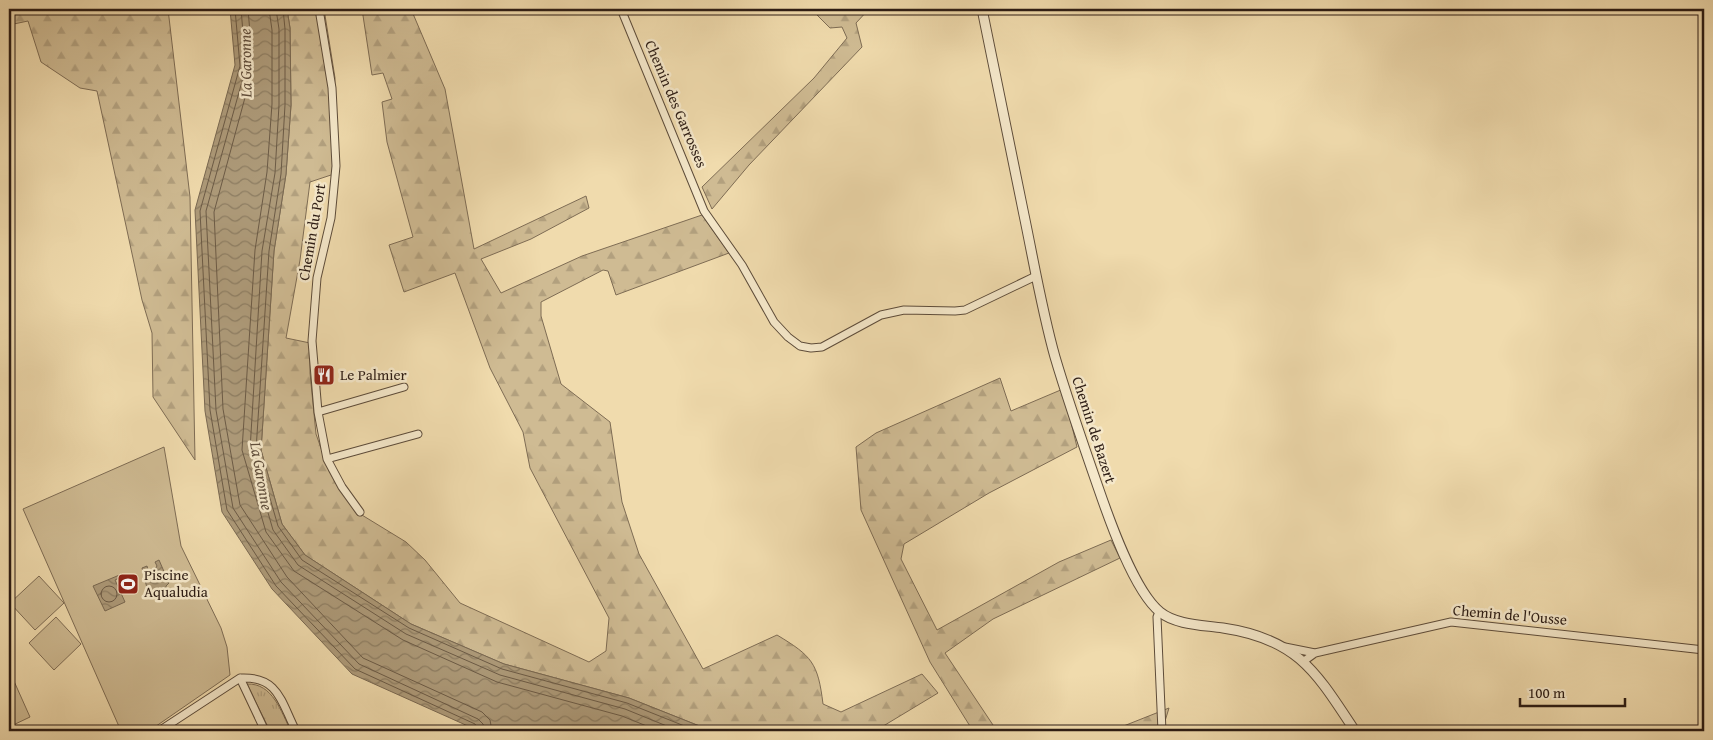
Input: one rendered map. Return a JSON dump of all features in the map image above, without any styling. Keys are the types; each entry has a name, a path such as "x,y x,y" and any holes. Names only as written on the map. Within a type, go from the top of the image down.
{"street":[{"name":"Chemin du Port","path":"319,9 332,88 336,166 335,194 316,278 312,341 318,412 327,459 342,486 360,512"},
{"name":"Chemin des Garrosses","path":"621,9 704,211 742,265 774,322 788,337 800,346 822,347 881,315 904,310 965,310 1036,276"},
{"name":"Chemin de Bazert","path":"982,9 1036,276 1055,356 1112,529 1128,564 1148,598 1160,612 1186,623 1244,632 1285,647 1304,661 1355,731"},
{"path":"318,412 404,387"},
{"path":"327,459 418,434"},
{"path":"1160,612 1157,617 1162,731"},
{"name":"Chemin de l'Ousse","path":"1304,661 1315,653 1450,622 1704,650"},
{"name":"Chemin de l'Ousse","path":"1285,647 1315,653"},
{"path":"159,731 240,678 254,677 274,687 296,731"},
{"path":"240,678 265,731"}],"green space":[{"path":"9,9 168,9 190,197 195,460 153,397 152,333 142,300 97,91 80,88 41,62 28,21 9,25"},
{"path":"287,9 324,9 335,78 332,128 334,174 310,182 300,260 286,338 310,343 310,373 316,434 329,471 357,512 406,542 425,560 460,603 589,662 606,651 609,618 530,468 523,432 490,368 455,273 404,292 389,245 413,237 387,142 382,102 392,99 383,73 372,75 362,9 411,9 445,89 474,249 586,196 589,208 531,239 481,259 501,293 582,256 702,215 729,253 616,295 608,271 603,270 541,302 541,316 561,384 610,422 622,502 639,554 703,669 777,635 806,655 819,679 823,704 841,712 922,674 938,693 875,731 712,731 629,698 504,664 411,624 305,555 282,524 261,450 274,251 286,174 291,105 290,28"},
{"path":"811,9 869,9 856,23 862,47 749,165 712,209 702,187 814,78 847,38 842,27 830,28"},
{"path":"1000,378 1011,411 1063,389 1077,447 989,493 904,544 901,559 937,630 1059,562 1111,540 1120,558 993,619 945,653 997,731 973,731 930,662 861,510 856,447 876,433"},
{"name":"Piscine Aqualudia","path":"164,447 181,546 221,628 227,647 230,675 149,731 121,731 23,509"},
{"path":"39,576 64,603 35,630 10,603"},
{"path":"56,617 81,644 54,670 29,643"},
{"path":"9,670 30,717 9,727"},
{"path":"247,684 256,685 270,693 291,731 270,731"},
{"path":"1169,708 1162,731 1111,731"}],"water":[{"name":"La Garonne","path":"230,9 287,9 290,28 291,105 286,174 274,251 261,450 282,524 305,555 411,624 504,664 629,698 712,731 479,731 352,674 272,589 222,512 205,411 195,210 235,65"},
{"path":"159,560 169,583 166,589 158,592 147,588 142,568 147,566 149,573 152,574 157,566 155,562"},
{"path":"122,574 123,576 115,580 125,602 105,611 93,586"}],"place":[{"name":"Le Palmier","path":"324,375"},
{"name":"Piscine Aqualudia","path":"128,584"}]}
